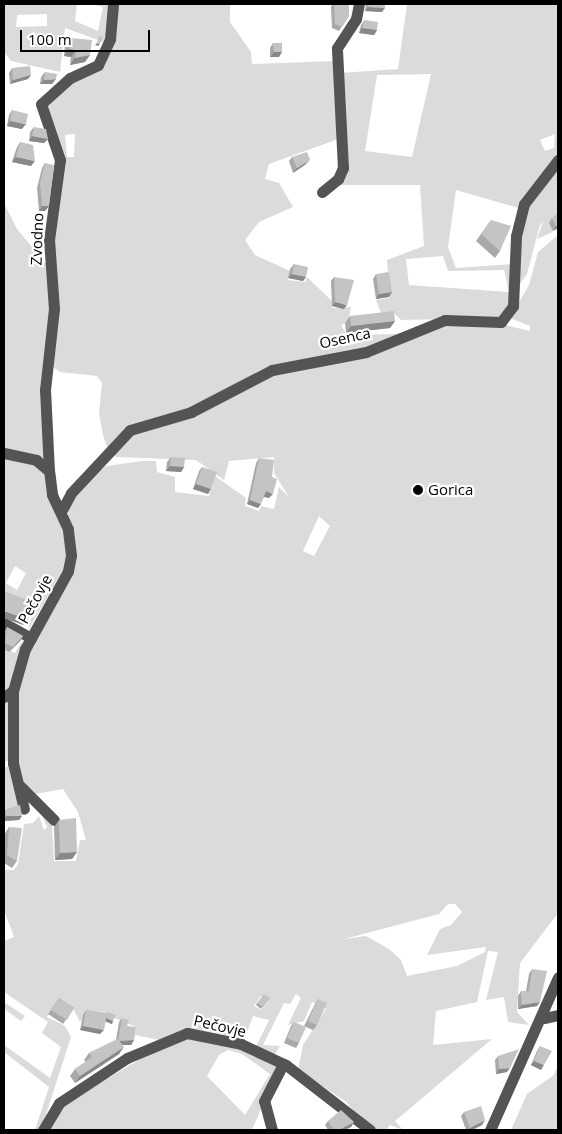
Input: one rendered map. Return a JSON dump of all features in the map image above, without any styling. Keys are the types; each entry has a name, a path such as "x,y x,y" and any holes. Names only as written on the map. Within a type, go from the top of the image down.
{"street":[{"name":"Zvodno","path":"62,510 52,494 45,390 54,309 49,240 60,160 41,104 70,78 98,64 110,40 113,4"},
{"path":"322,192 338,179 343,168 337,48 356,19 359,4"},
{"name":"Osenca","path":"62,510 71,493 130,430 191,412 272,370 366,352 445,320 501,322 513,306 516,236 524,204 558,160"},
{"path":"4,452 36,460 49,471"},
{"name":"Pečovje","path":"24,809 18,785 8,764 8,694 31,638 68,571 71,540 62,510"},
{"path":"4,623 31,638"},
{"path":"18,785 54,820"},
{"path":"490,1130 498,1105 544,1018 558,977"},
{"path":"544,1018 558,1015"},
{"name":"Pečovje","path":"43,1130 59,1103 127,1058 174,1035 187,1033 241,1044 283,1064 370,1130"},
{"path":"272,1130 264,1101 283,1064"}],"shaded area":[{"path":"4,4 77,4 75,21 98,31 103,7 91,4 111,4 106,43 65,28 60,72 11,61 4,52","holes":["47,14 47,26 16,27 17,15"]},
{"path":"119,4 230,4 230,22 251,52 252,64 336,61 341,138 269,164 265,179 279,183 293,207 259,222 245,240 255,255 290,271 288,280 305,282 307,277 333,302 332,308 351,307 348,322 341,325 347,335 402,334 439,324 501,324 530,331 530,326 510,318 529,285 538,252 558,235 558,913 520,963 517,1012 529,1025 508,1022 504,997 486,1000 498,952 488,951 477,1002 436,1011 433,1045 492,1039 395,1121 403,1130 390,1125 386,1130 372,1130 345,1101 298,1070 303,1045 326,1009 312,1002 304,1021 288,1025 301,998 296,994 290,1004 284,1003 263,1045 280,1046 274,1056 256,1047 269,1020 253,1016 244,1040 234,1040 236,1034 229,1038 204,1034 159,1040 135,1035 136,1027 105,1014 85,1015 80,1022 74,1010 59,1000 47,1017 65,1026 71,1037 41,1130 35,1130 49,1087 4,1052 4,1045 50,1078 61,1047 42,1033 48,1022 4,992 4,941 14,937 4,910 4,870 14,870 18,864 24,824 33,823 39,816 44,830 47,827 41,813 52,824 54,861 76,861 80,840 86,840 78,812 63,789 30,795 18,776 17,705 22,666 64,583 69,502 82,485 106,466 143,461 156,461 157,472 175,477 175,492 209,496 215,476 246,498 245,506 259,511 261,506 274,509 279,487 289,497 274,473 274,457 229,461 224,480 196,460 116,457 108,450 103,435 99,413 102,383 97,376 60,372 49,364 51,268 62,176 43,107 72,80 102,67","holes":["75,134 74,157 67,157 65,135","319,516 330,526 314,556 303,551","448,904 455,904 462,912 451,925 440,929 427,955 486,947 485,952 457,966 407,976 401,960 389,949 366,936 344,939 439,914","261,996 269,1000 261,1010 254,1006"]},
{"path":"407,4 558,4 558,154 552,165 519,208 456,190 448,247 456,268 513,264 513,302 502,318 401,320 394,313 381,313 376,300 390,298 387,260 424,246 420,185 337,185 340,73 398,69","holes":["431,74 412,157 365,151 377,75","555,134 554,148 545,151 540,140","443,256 448,271 504,270 509,292 409,285 406,259"]},
{"path":"558,164 558,217 550,223 553,232 537,239 543,221 540,225 527,274 519,285 521,215"},
{"path":"4,203 17,229 47,265 51,290 47,467 4,451"},
{"path":"4,455 37,463 45,471 61,515 68,561 28,631 33,609 9,598 4,606","holes":["15,566 26,573 17,590 6,583"]},
{"path":"23,639 11,687 4,693 4,648 15,653"},
{"path":"4,700 10,700 8,760 4,763"},
{"path":"4,767 10,767 20,809 4,809"},
{"path":"4,1002 25,1016 21,1021 4,1009"},
{"path":"178,1037 225,1042 280,1065 252,1130 45,1130 59,1107","holes":["228,1050 242,1054 270,1074 245,1115 207,1076 219,1055"]},
{"path":"558,1065 558,1130 511,1130 527,1094 554,1075"}],"building":[{"path":"334,4 349,4 349,16 342,27 335,24"},
{"path":"369,4 385,4 385,8 368,7"},
{"path":"365,20 378,22 377,30 362,28"},
{"path":"99,36 103,37 100,44 97,43"},
{"path":"70,38 92,40 90,55 75,58 76,50 69,49"},
{"path":"273,43 282,43 282,52 274,52"},
{"path":"30,66 31,75 13,80 12,68"},
{"path":"45,72 57,74 56,79 44,80"},
{"path":"12,110 28,114 26,124 10,121"},
{"path":"34,127 46,129 48,139 32,136"},
{"path":"20,142 33,145 35,161 16,157"},
{"path":"307,152 310,160 297,168 292,157"},
{"path":"45,163 54,165 49,206 42,206 40,183"},
{"path":"558,213 558,225 556,226 552,218"},
{"path":"491,220 511,226 500,251 481,234"},
{"path":"294,264 308,267 306,277 292,274"},
{"path":"389,272 392,292 379,294 376,274"},
{"path":"334,277 354,280 347,305 335,302"},
{"path":"394,311 395,321 351,326 350,316"},
{"path":"171,457 185,458 184,467 170,466"},
{"path":"259,458 274,460 272,477 277,479 273,494 266,491 261,504 250,500"},
{"path":"202,467 217,472 211,489 196,484"},
{"path":"4,591 36,603 28,619 4,611"},
{"path":"7,627 23,636 13,647 5,643"},
{"path":"20,805 22,816 6,816 6,809"},
{"path":"76,818 77,852 60,853 59,820"},
{"path":"9,827 22,828 17,861 7,855"},
{"path":"532,969 547,971 540,1002 522,1005 521,991 529,991"},
{"path":"264,994 270,998 263,1007 257,1003"},
{"path":"59,998 74,1008 67,1020 51,1010"},
{"path":"318,999 327,1003 317,1025 308,1021"},
{"path":"86,1010 107,1014 104,1030 83,1026"},
{"path":"108,1012 116,1015 113,1021 106,1018"},
{"path":"122,1018 129,1020 127,1026 136,1027 134,1040 118,1041"},
{"path":"294,1022 306,1027 299,1043 287,1038"},
{"path":"118,1039 124,1047 80,1076 75,1069 92,1057 89,1053"},
{"path":"540,1046 552,1051 544,1065 534,1061"},
{"path":"519,1049 510,1068 499,1069 498,1056"},
{"path":"481,1106 485,1120 470,1128 464,1112"},
{"path":"341,1110 354,1122 339,1130 334,1130 328,1121"}],"place":[{"name":"Gorica","path":"418,490"}]}
